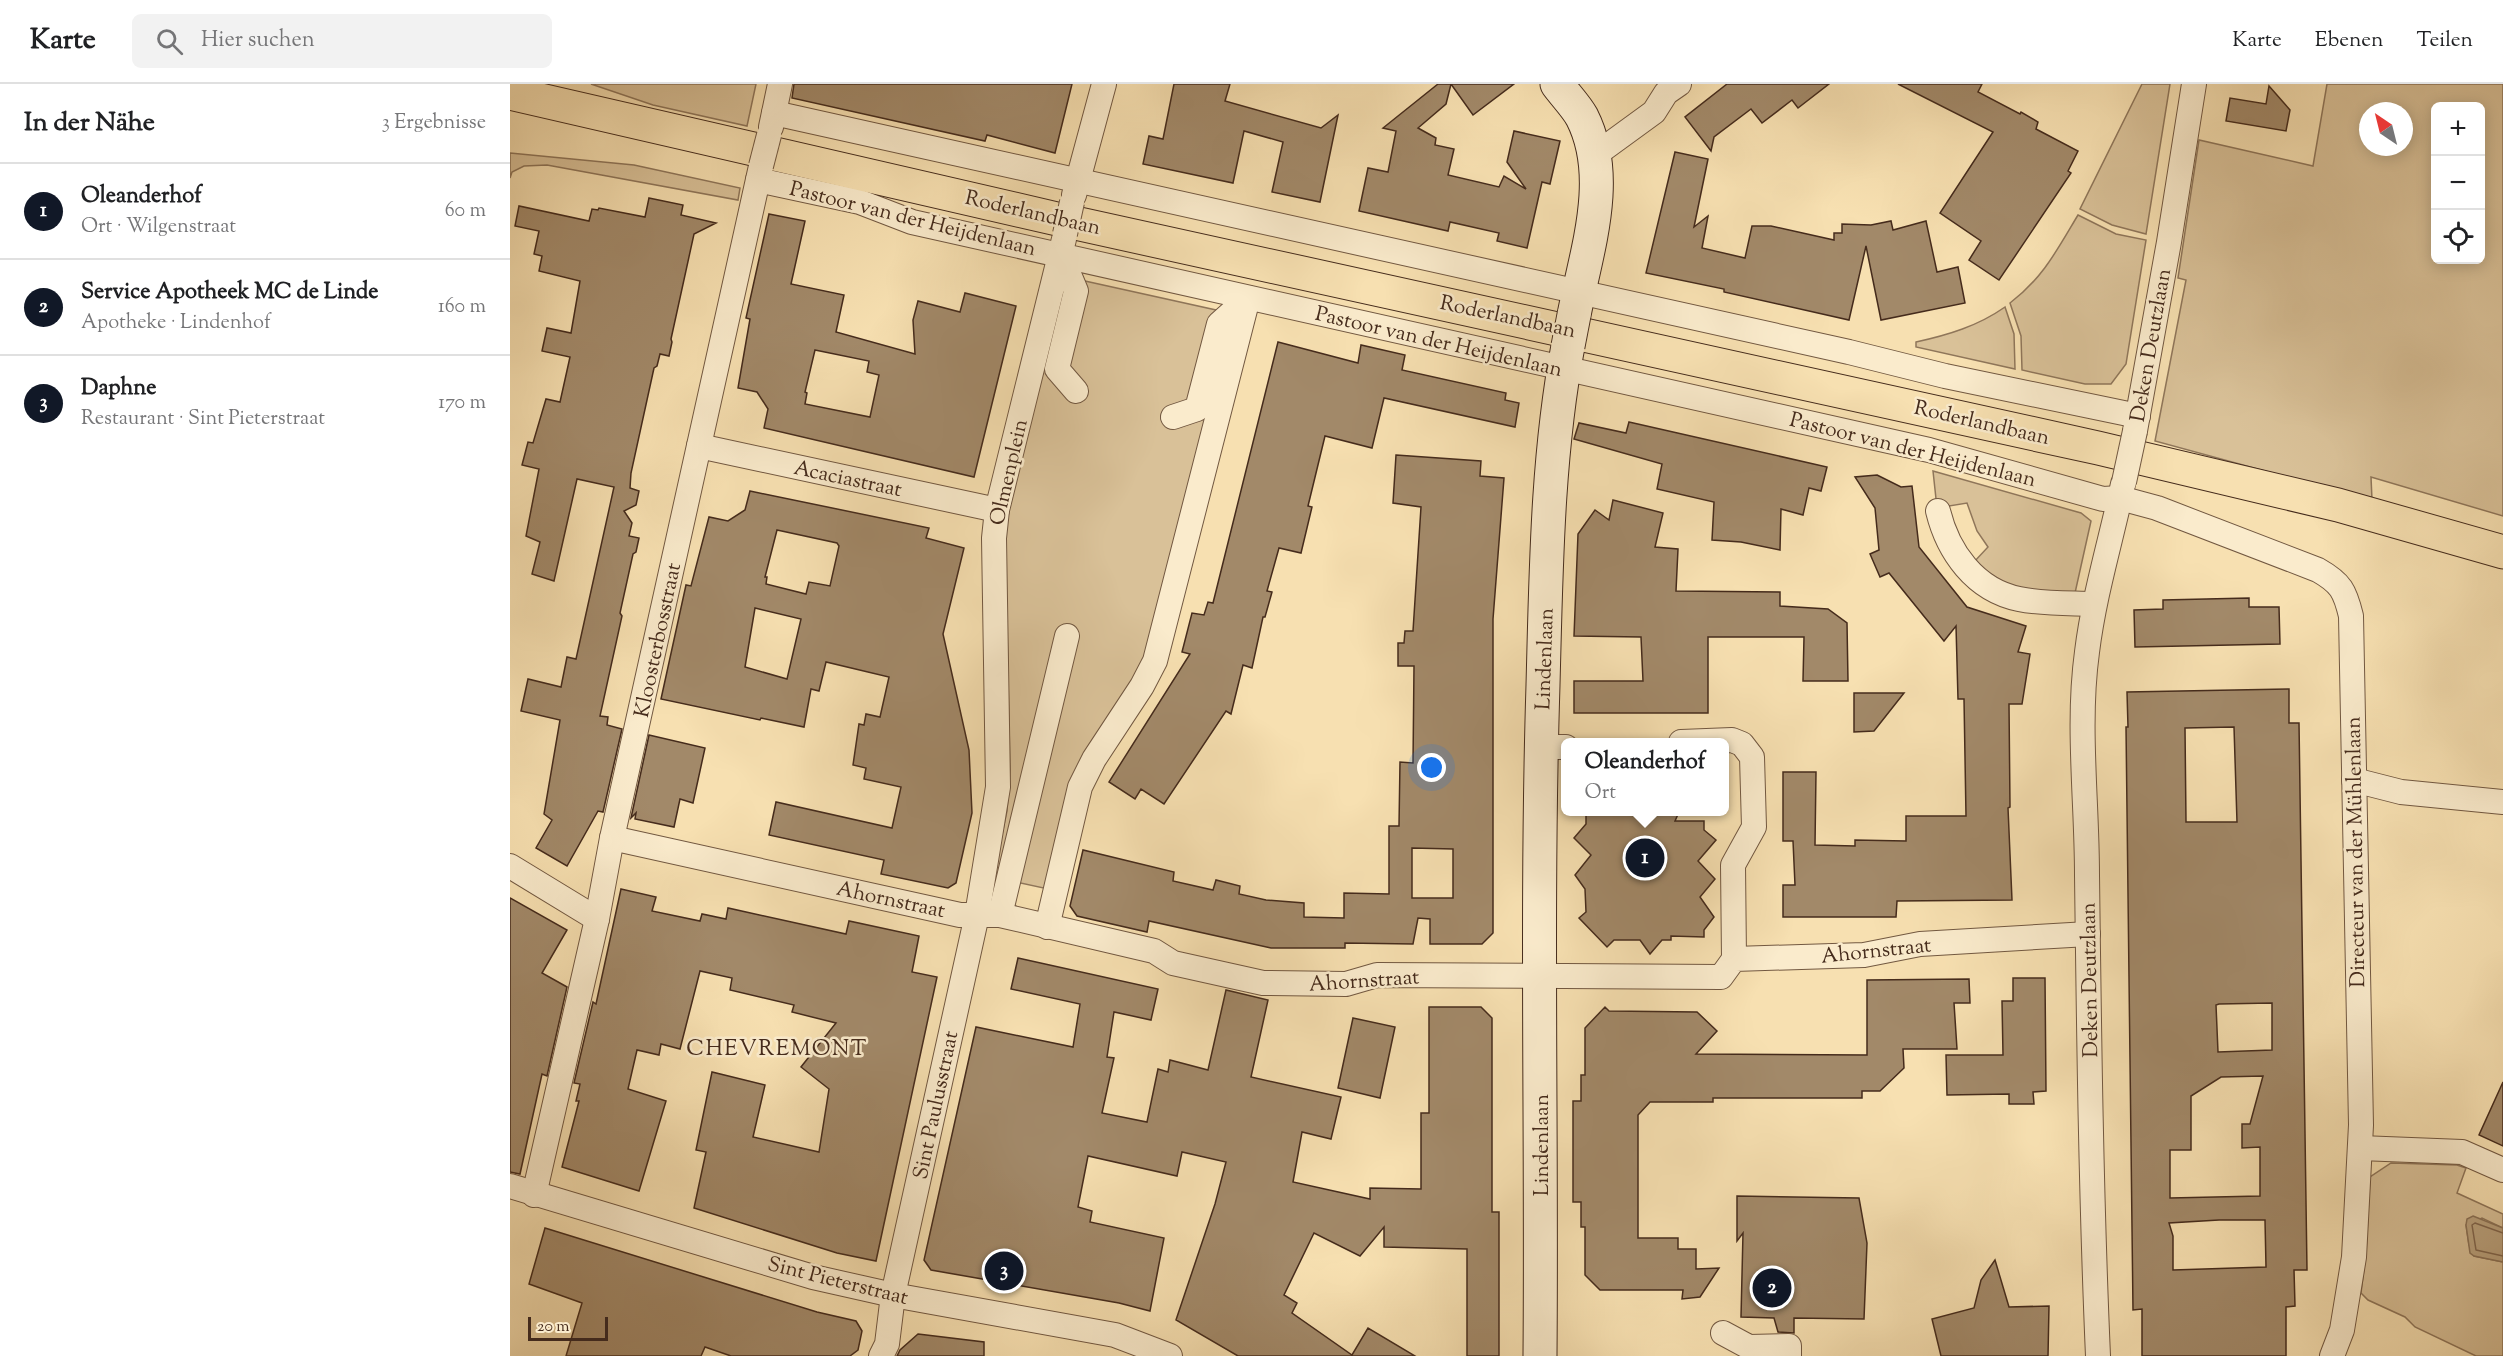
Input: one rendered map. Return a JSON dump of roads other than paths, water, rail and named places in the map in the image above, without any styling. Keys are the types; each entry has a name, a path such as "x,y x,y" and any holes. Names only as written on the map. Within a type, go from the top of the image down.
{"main road":[{"name":"Roderlandbaan","path":"510,93 1058,219 2087,445 2338,505 2503,552"}],"street":[{"name":"Kloosterbosstraat","path":"534,1195 780,84"},
{"name":"Olmenplein","path":"988,915 998,786 994,538 997,510 1075,192 1104,84"},
{"name":"Lindenlaan","path":"1540,1356 1541,975 1553,747 1547,543 1571,331 1594,209 1595,155 1582,117 1557,84"},
{"path":"1595,155 1654,112 1666,93 1679,84"},
{"name":"Deken Deutzlaan","path":"2098,1356 2092,1209 2083,706 2086,655 2094,604 2136,423 2169,242 2193,84"},
{"name":"Pastoor van der Heijdenlaan","path":"771,124 1075,192 1571,331 1929,450 2103,499 2122,490"},
{"name":"Pastoor van der Heijdenlaan","path":"760,173 860,202 912,222 1063,244 1248,298 1571,331 1849,352 2136,423"},
{"path":"1063,244 1076,291 1057,369 1076,391"},
{"path":"1173,417 1197,409 1219,324 1248,298"},
{"path":"1047,927 1080,787 1094,759 1142,686 1155,661 1248,298"},
{"name":"Acaciastraat","path":"699,446 997,510"},
{"name":"Directeur van der Mühlenlaan","path":"2122,490 2157,508 2301,563 2337,581 2347,597 2351,616 2360,1148 2354,1257 2342,1330 2331,1356"},
{"path":"1938,511 1956,555 1971,574 1987,585 2017,599 2094,604"},
{"path":"988,915 1067,636"},
{"path":"1729,740 1742,744 1752,757 1754,827 1733,866 1734,959"},
{"path":"2354,780 2401,792 2503,802"},
{"name":"Ahornstraat","path":"612,838 960,915 988,915 1047,927 1154,951 1173,963 1263,983 1346,984 1377,975 1721,977 1734,959 1864,955 1920,944 2088,934"},
{"path":"510,866 597,918"},
{"name":"Sint Paulusstraat","path":"881,1356 887,1344 893,1295 988,915"},
{"path":"2360,1148 2462,1152 2503,1170"},
{"name":"Sint Pieterstraat","path":"510,1186 813,1277 893,1295 1115,1335 1170,1356"},
{"path":"1723,1333 1749,1347 1789,1346 1789,1356"}],"water":[{"path":"2473,1216 2503,1228 2503,1262 2474,1256 2470,1253 2466,1225 2467,1219"}],"place":[{"name":"Oleanderhof","path":"1645,858"},
{"name":"Daphne","path":"1004,1271"},
{"name":"Service Apotheek MC de Linde","path":"1772,1288"}],"district":[{"name":"CHEVREMONT","path":"777,1047"}]}
